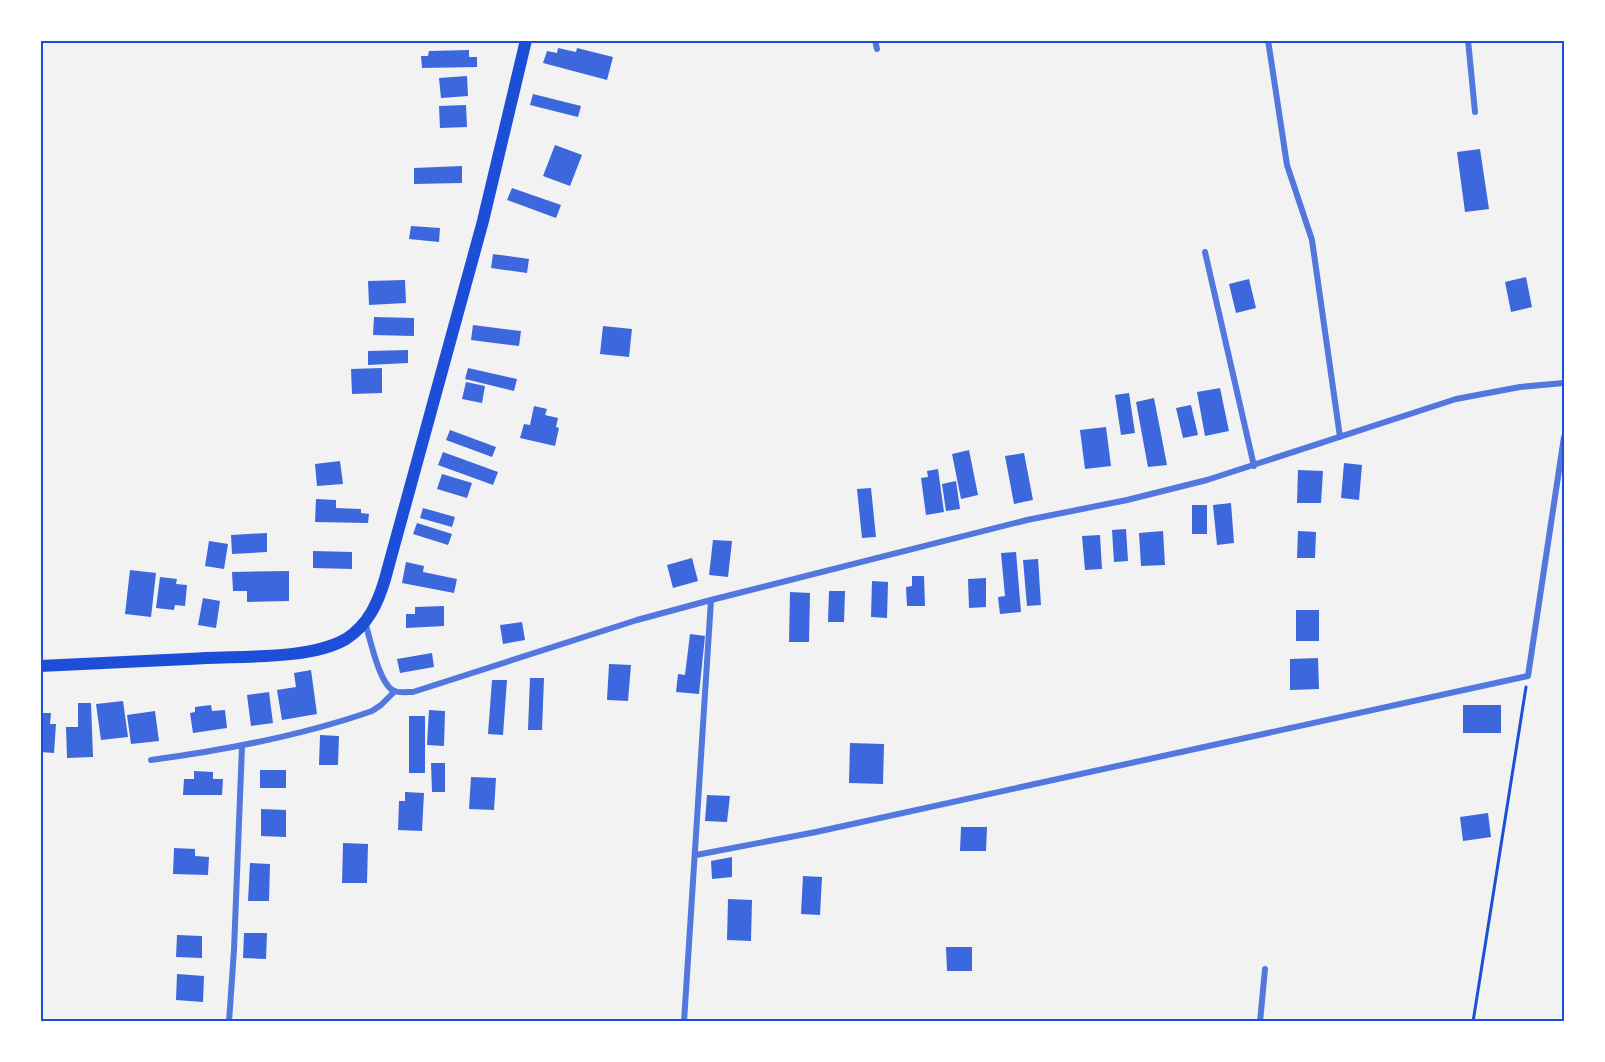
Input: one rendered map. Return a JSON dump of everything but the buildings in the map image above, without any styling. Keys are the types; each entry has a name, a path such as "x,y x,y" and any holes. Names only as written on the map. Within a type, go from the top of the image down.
{"main road":[{"path":"40,666 268,655 318,650 348,638 365,622 376,604 385,579 483,221 526,40"}],"street":[{"path":"875,40 877,49"},
{"path":"1268,40 1287,165 1312,240 1340,437"},
{"path":"1468,40 1475,112"},
{"path":"1205,252 1254,466"},
{"path":"365,622 388,686 395,691 413,692 626,624 711,600 1027,520 1127,500 1207,480 1456,399 1520,387 1564,383"},
{"path":"696,855 828,830 1528,676 1564,437"},
{"path":"684,1022 711,600"},
{"path":"151,760 242,746 304,731 372,711 395,691"},
{"path":"229,1022 242,746"},
{"path":"1260,1022 1265,969"}],"path":[{"path":"1473,1022 1528,676"}]}
